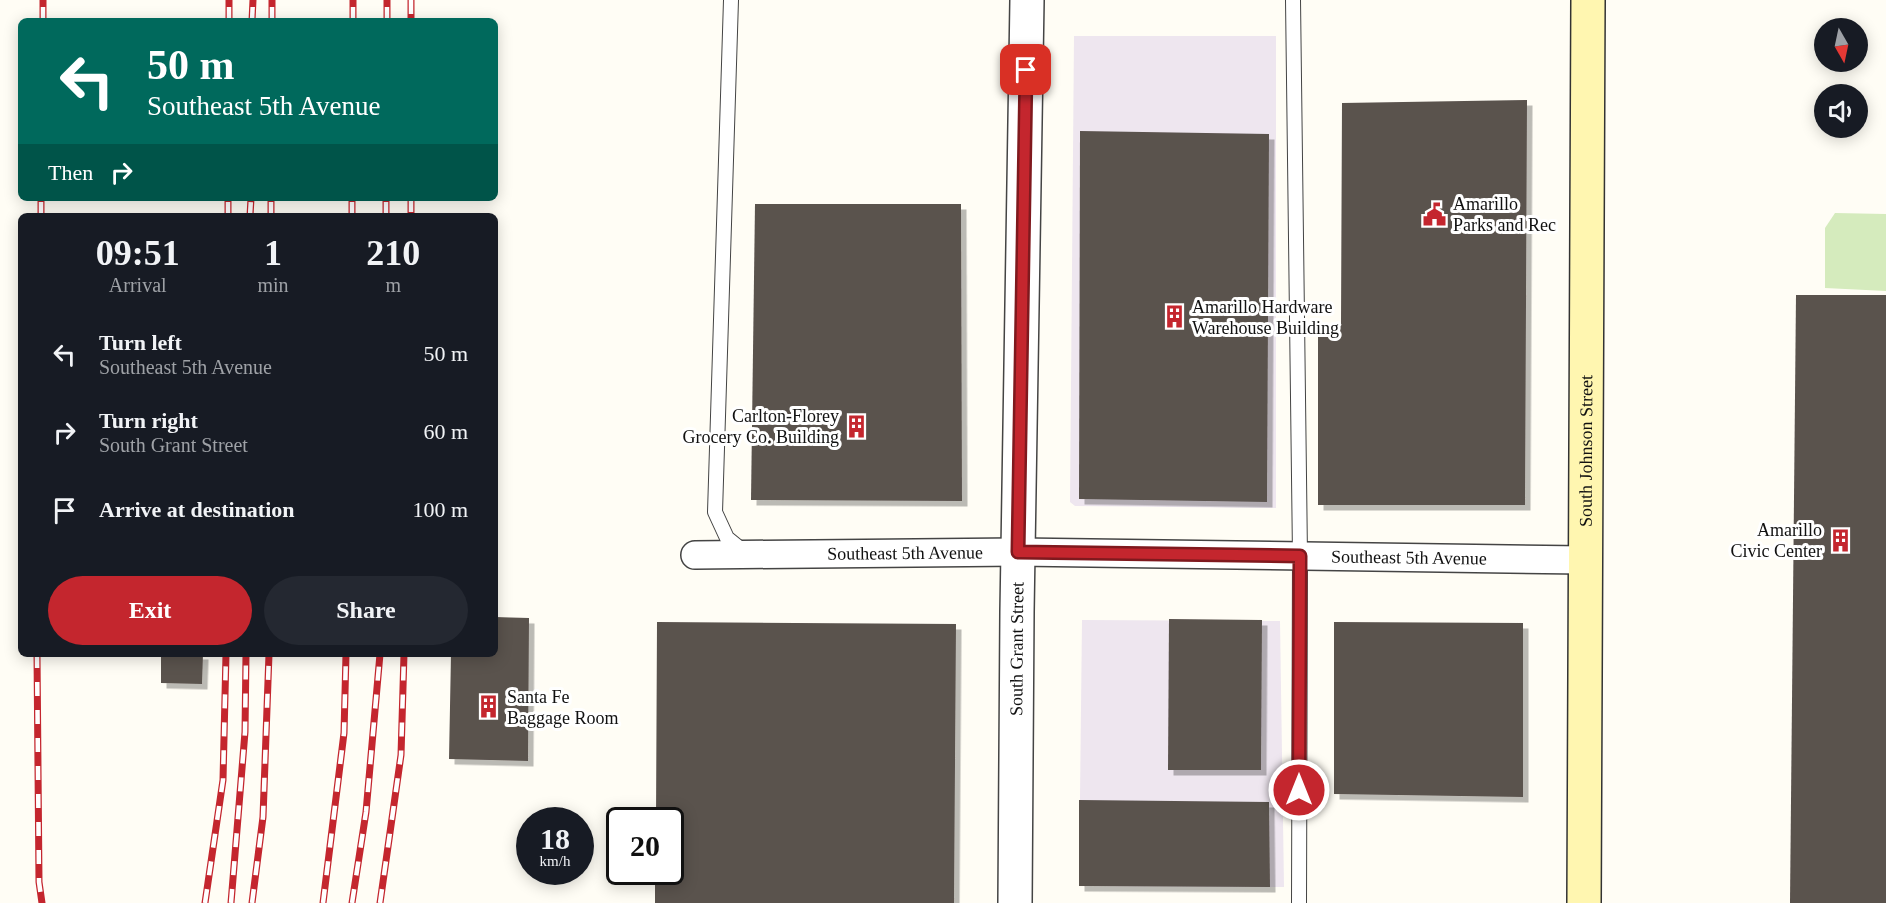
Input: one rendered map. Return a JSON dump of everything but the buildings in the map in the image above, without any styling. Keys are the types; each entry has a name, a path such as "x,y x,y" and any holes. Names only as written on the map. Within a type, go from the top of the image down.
{"main road":[{"name":"South Johnson Street","path":"1584,903 1588,0"}],"street":[{"name":"South Grant Street","path":"1015,903 1027,0"},
{"name":"Southeast 5th Avenue","path":"695,555 1018,552 1584,560"}],"lane":[{"path":"731,0 715,512 727,538 747,554"},
{"path":"1293,0 1300,556 1299,903"}],"shaded area":[{"name":"Amarillo Hardware Warehouse Building","path":"1074,36 1276,36 1276,508 1075,506 1070,502"},
{"path":"1082,620 1280,621 1284,887 1079,886"}],"green space":[{"path":"1835,213 1886,214 1886,291 1825,288 1825,228"}],"railway":[{"path":"43,0 43,18"},
{"path":"229,0 229,18"},
{"path":"252,18 253,0"},
{"path":"272,0 272,18"},
{"path":"353,0 353,18"},
{"path":"387,0 387,18"},
{"path":"411,0 411,18"},
{"path":"41,201 41,213"},
{"path":"228,201 228,213"},
{"path":"250,213 251,201"},
{"path":"271,201 271,213"},
{"path":"352,201 352,213"},
{"path":"386,201 386,213"},
{"path":"411,201 411,213"},
{"path":"37,657 39,882 42,903"},
{"path":"205,903 223,780 226,657"},
{"path":"231,903 245,732 246,657"},
{"path":"252,903 263,817 269,657"},
{"path":"323,903 344,733 346,657"},
{"path":"352,903 366,812 380,657"},
{"path":"380,903 401,755 404,657"}],"place":[{"name":"Amarillo Parks and Rec","path":"1435,214"},
{"name":"Amarillo Hardware Warehouse Building","path":"1174,317"},
{"name":"Carlton-Florey Grocery Co. Building","path":"857,426"},
{"name":"Amarillo Civic Center","path":"1840,540"},
{"name":"Santa Fe Baggage Room","path":"489,707"}],"route":[{"path":"1026,70 1018,552 1300,556 1299,790"}]}
